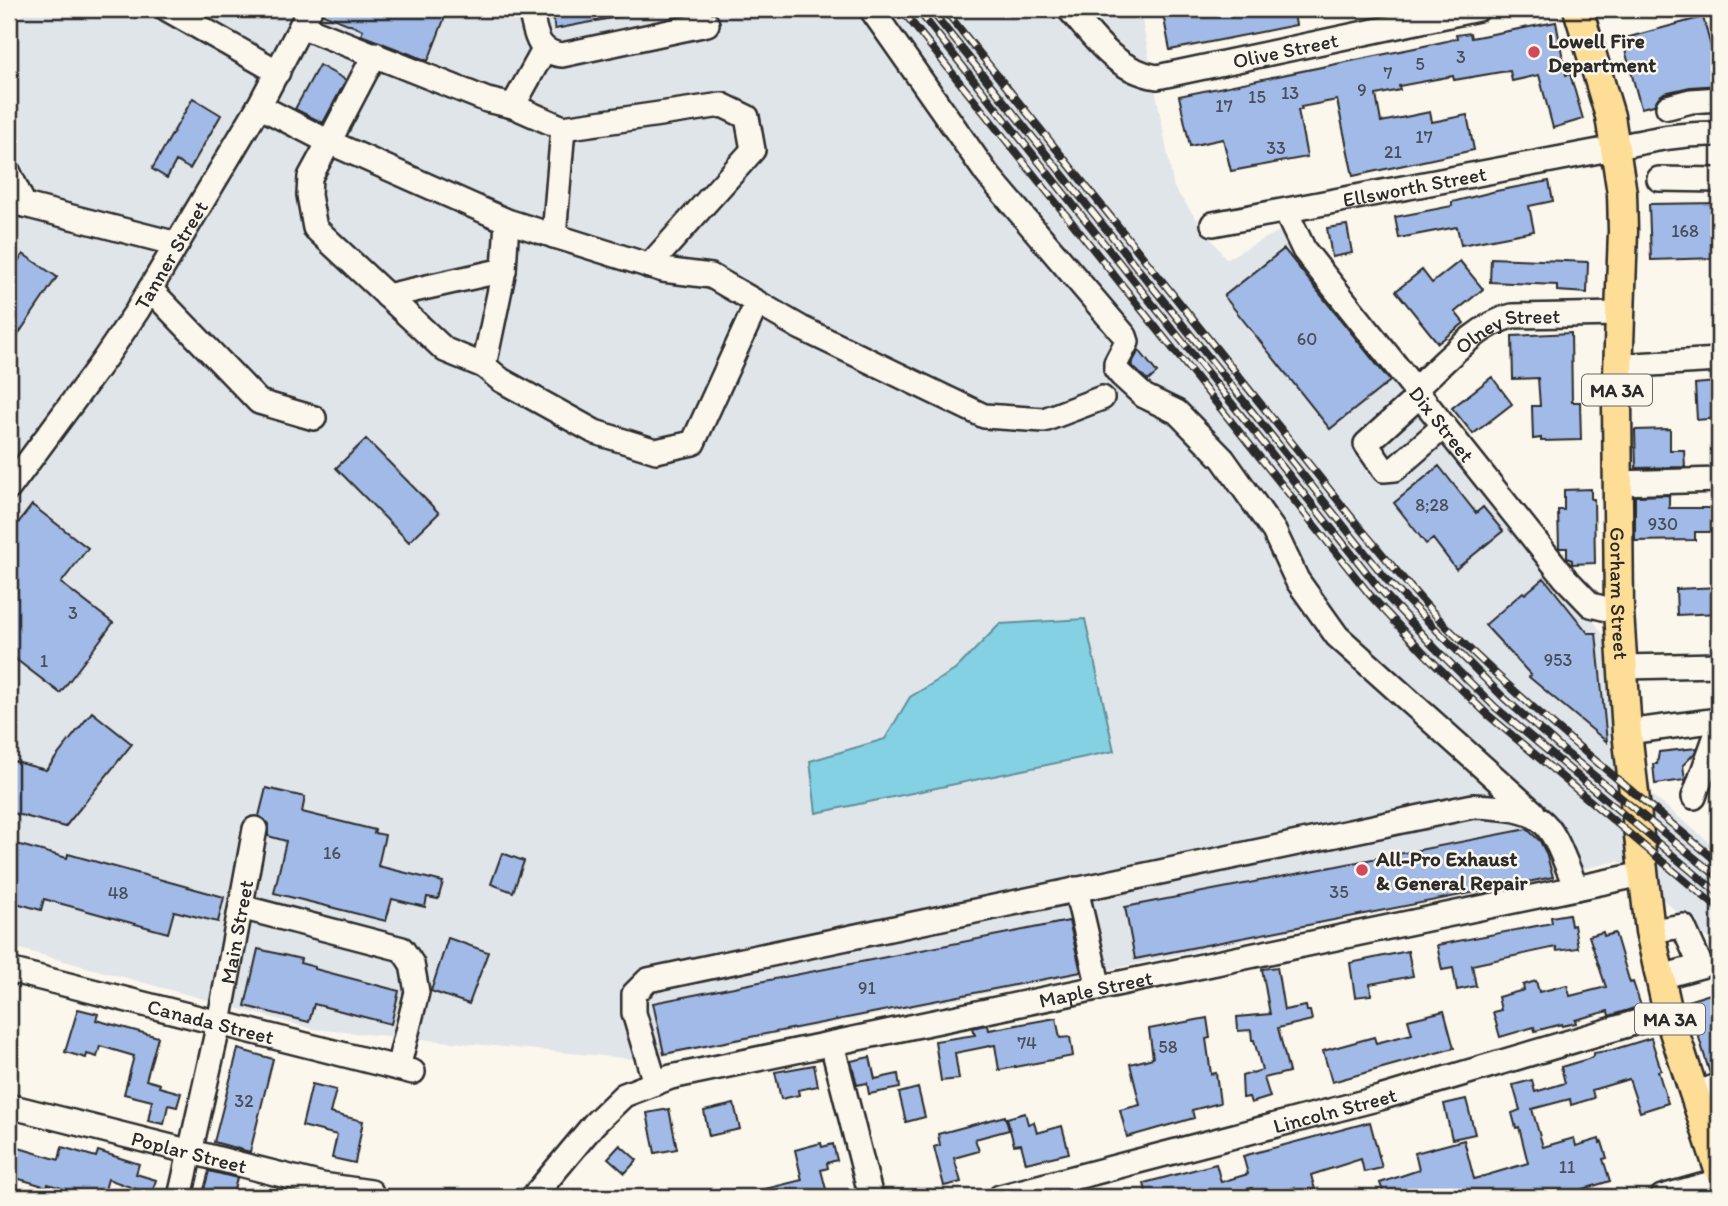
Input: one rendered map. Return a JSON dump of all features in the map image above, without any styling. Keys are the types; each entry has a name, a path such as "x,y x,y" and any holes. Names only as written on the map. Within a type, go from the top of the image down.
{"main road":[{"name":"Gorham Street","path":"1578,9 1602,85 1616,147 1623,206 1617,366 1619,612 1627,732 1643,874 1650,931 1668,1013 1707,1090 1719,1170"}],"street":[{"path":"167,9 278,72"},
{"path":"530,9 539,43 551,54 562,55 707,24"},
{"path":"871,9 987,174 1125,336 1126,342 1116,369 1144,396 1177,412 1223,459 1273,531 1297,580 1337,636 1552,830 1576,888"},
{"name":"Olive Street","path":"1069,9 1100,45 1121,64 1139,74 1157,76 1478,9"},
{"path":"306,17 375,54 487,100 513,106 563,128 722,105 747,117 753,150 649,266"},
{"name":"Tanner Street","path":"11,479 103,361 150,289 259,106 306,17"},
{"path":"513,106 544,50"},
{"path":"375,54 310,177 309,195 315,228 445,351 484,366 501,380 594,432 656,451 693,443 757,303"},
{"path":"1668,107 1690,101 1719,99"},
{"path":"259,106 329,142 507,221 663,270 711,276 810,333 984,416 1044,420 1102,398"},
{"path":"554,236 563,128"},
{"name":"Ellsworth Street","path":"1213,224 1286,212 1650,139 1686,133 1719,134"},
{"path":"9,173 16,203 177,244"},
{"path":"1659,179 1719,180"},
{"name":"Dix Street","path":"1286,212 1304,250 1564,578 1591,605 1619,612"},
{"path":"484,366 504,270 507,221"},
{"path":"387,296 504,270"},
{"path":"150,289 259,402 314,418"},
{"name":"Olney Street","path":"1444,426 1395,469 1384,470 1366,444 1475,336 1500,320 1512,316 1620,314"},
{"path":"1617,366 1719,360"},
{"path":"1617,483 1719,480"},
{"path":"1624,667 1719,665"},
{"path":"1627,732 1719,720"},
{"path":"1694,797 1719,727"},
{"path":"655,1083 634,1013 634,994 648,980 1473,806 1505,807 1536,814"},
{"name":"Main Street","path":"180,1197 219,1023 255,829"},
{"name":"Maple Street","path":"533,1197 594,1124 624,1095 671,1077 1643,874"},
{"path":"1076,889 1099,988"},
{"name":"Canada Street","path":"9,970 406,1070 417,992 412,964 402,949 240,907"},
{"path":"1650,931 1683,926 1701,966 1661,977"},
{"name":"Lincoln Street","path":"1000,1197 1380,1098 1668,1013"},
{"path":"832,1044 871,1197"},
{"name":"Poplar Street","path":"9,1107 191,1151 321,1191 371,1192"},
{"path":"1662,1197 1719,1181"}],"shaded area":[{"path":"27,9 1140,9 1174,188 1226,259 1279,231 1566,582 1609,643 1615,765 1719,850 1719,949 1619,861 1115,968 644,1060 313,1029 9,946 9,36"}],"water":[{"path":"1085,619 1114,751 816,813 810,761 885,739 910,697 955,670 1000,624"}],"building":[{"path":"324,9 448,9 428,61 361,35 363,30 323,14"},
{"path":"551,9 622,9 622,16 555,29"},
{"path":"1192,9 1293,9 1296,25 1170,50 1163,14"},
{"path":"1703,17 1719,85 1690,87 1664,93 1654,105 1641,108 1622,39"},
{"path":"1556,22 1566,75 1570,74 1583,119 1553,128 1539,75 1512,81 1510,71 1454,80 1453,76 1399,86 1400,90 1376,95 1381,122 1430,112 1432,122 1467,115 1474,150 1353,176 1337,100 1301,107 1302,110 1298,110 1307,157 1231,171 1223,139 1190,146 1179,96 1447,41 1457,38 1456,35 1470,33 1471,38"},
{"path":"319,65 346,80 323,123 295,109"},
{"path":"193,98 221,115 190,169 176,161 167,178 152,169"},
{"path":"1549,181 1553,201 1529,206 1534,231 1461,245 1457,227 1399,238 1395,217 1452,206 1452,202 1496,191"},
{"path":"1719,203 1719,258 1651,260 1649,204"},
{"path":"1347,225 1352,253 1332,257 1327,228"},
{"path":"1284,249 1390,381 1330,429 1224,296"},
{"path":"23,254 57,277 9,348 9,291 16,281 9,275"},
{"path":"1491,258 1588,262 1587,293 1557,291 1557,285 1490,282"},
{"path":"1460,261 1483,289 1455,312 1464,323 1438,343 1396,291 1422,270 1432,283"},
{"path":"1571,333 1572,402 1580,402 1581,440 1533,439 1532,406 1540,406 1538,378 1513,379 1512,336"},
{"path":"1139,350 1157,373 1148,381 1131,365"},
{"path":"1492,377 1512,404 1473,434 1452,408"},
{"path":"1695,384 1719,384 1719,418 1697,420"},
{"path":"1670,429 1670,450 1684,450 1685,467 1636,468 1635,430"},
{"path":"366,439 439,513 409,542 336,468"},
{"path":"1439,466 1476,513 1483,507 1503,531 1456,569 1433,539 1426,544 1394,503"},
{"path":"1591,489 1591,499 1594,499 1595,563 1572,564 1572,560 1567,558 1567,548 1559,548 1558,510 1564,510 1564,490"},
{"path":"1669,495 1669,508 1719,508 1719,532 1695,532 1695,540 1635,541 1635,496"},
{"path":"32,505 88,548 61,583 113,623 60,693 9,654 9,535"},
{"path":"1544,578 1588,633 1596,633 1607,742 1529,677 1531,675 1485,625 1523,592 1525,594"},
{"path":"1719,587 1719,613 1677,615 1676,589"},
{"path":"92,712 132,744 65,827 9,812 9,760 46,770"},
{"path":"1697,748 1683,765 1685,780 1655,784 1653,764 1657,764 1659,752"},
{"path":"266,788 305,797 302,812 375,830 374,833 385,835 378,866 443,882 438,899 427,897 425,907 392,899 386,921 274,893 286,841 268,836 268,824 259,816"},
{"path":"1527,829 1540,841 1553,877 1135,959 1125,907"},
{"path":"9,842 67,858 68,854 224,897 218,922 174,911 168,933 44,899 41,910 9,901"},
{"path":"502,853 524,861 513,892 491,884"},
{"path":"1569,914 1578,948 1557,951 1556,947 1472,965 1476,986 1457,990 1453,968 1442,970 1437,945 1552,923 1551,917"},
{"path":"1069,921 1081,972 664,1054 653,1003"},
{"path":"1603,932 1604,936 1615,933 1630,983 1633,982 1641,1006 1609,1016 1608,1011 1575,1020 1576,1023 1535,1031 1534,1027 1500,1037 1493,1012 1501,1010 1498,997 1524,990 1523,985 1536,981 1539,992 1567,985 1570,996 1606,987 1589,936"},
{"path":"448,938 488,952 469,1004 431,991"},
{"path":"258,949 301,959 300,963 315,969 399,991 391,1024 314,1004 309,1022 245,1006"},
{"path":"1408,951 1413,976 1370,984 1371,995 1355,997 1350,963"},
{"path":"1277,967 1284,1010 1306,1006 1312,1020 1278,1028 1289,1072 1264,1078 1270,1097 1251,1103 1249,1097 1243,1098 1242,1076 1262,1070 1251,1030 1238,1031 1237,1017 1270,1014 1262,969"},
{"path":"1710,994 1711,997 1719,994 1719,1071 1710,1074 1688,1001"},
{"path":"78,1009 98,1014 96,1020 158,1037 146,1080 181,1093 177,1107 168,1105 164,1124 148,1121 152,1101 124,1094 134,1056 100,1046 97,1057 87,1054 86,1058 65,1052"},
{"path":"1444,1011 1454,1048 1332,1082 1323,1051 1374,1037 1376,1043 1412,1034 1408,1020"},
{"path":"1056,1018 1060,1038 1070,1037 1073,1056 999,1070 995,1045 955,1053 959,1079 941,1081 935,1041 975,1035 973,1028 981,1026 988,1025 989,1030"},
{"path":"1207,1018 1210,1038 1206,1039 1211,1074 1216,1073 1220,1103 1192,1110 1194,1118 1127,1137 1120,1110 1140,1105 1130,1064 1153,1058 1149,1029"},
{"path":"1651,1038 1668,1103 1640,1112 1629,1079 1592,1090 1594,1098 1571,1105 1570,1099 1532,1109 1543,1147 1574,1138 1576,1146 1599,1139 1607,1158 1603,1159 1610,1181 1557,1197 1385,1197 1380,1183 1419,1170 1415,1153 1464,1140 1474,1179 1528,1163 1519,1127 1516,1128 1512,1113 1520,1110 1513,1085 1532,1080 1535,1092 1565,1083 1561,1067 1588,1059 1594,1056 1594,1053"},
{"path":"238,1049 273,1059 250,1152 214,1142"},
{"path":"870,1057 875,1079 898,1074 900,1088 869,1094 867,1083 857,1085 851,1061"},
{"path":"814,1065 818,1086 798,1090 799,1095 781,1099 775,1072"},
{"path":"312,1084 336,1090 330,1113 363,1121 355,1163 332,1158 337,1135 302,1126"},
{"path":"918,1088 925,1117 906,1122 899,1093"},
{"path":"1466,1099 1475,1134 1452,1139 1444,1104"},
{"path":"734,1104 740,1129 709,1136 704,1111"},
{"path":"669,1109 677,1149 655,1153 647,1113"},
{"path":"1025,1113 1028,1124 1034,1122 1037,1133 1062,1126 1069,1153 1026,1163 1021,1144 1014,1145 1007,1118"},
{"path":"1005,1116 1009,1130 975,1139 979,1151 954,1158 961,1182 944,1186 934,1147 940,1145 938,1134"},
{"path":"1370,1122 1382,1168 1364,1172 1361,1159 1311,1175 1317,1197 1297,1197 1294,1188 1264,1195 1263,1191 1253,1194 1252,1188 1215,1197 1201,1197 1199,1191 1174,1197 1147,1197 1144,1183 1216,1164 1221,1182 1248,1174 1243,1156"},
{"path":"821,1143 822,1147 833,1144 837,1160 827,1163 828,1168 821,1170 828,1197 754,1197 753,1192 802,1180 795,1150"},
{"path":"9,1145 59,1160 62,1147 96,1157 98,1151 139,1164 136,1174 156,1180 151,1197 133,1197 136,1189 108,1179 103,1197 91,1197 9,1176"},
{"path":"620,1145 637,1160 625,1173 608,1158"},
{"path":"209,1171 237,1178 232,1197 202,1197"}],"railway":[{"path":"901,9 1370,595 1426,655 1488,715 1719,909"},
{"path":"917,9 1379,588 1495,707 1719,894"},
{"path":"930,9 1387,580 1504,698 1564,751 1719,878"},
{"path":"944,9 1357,524 1427,606 1484,663 1550,722 1719,863"}],"place":[{"name":"Lowell Fire Department","path":"1534,52"},
{"name":"All-Pro Exhaust & General Repair","path":"1362,870"}]}
